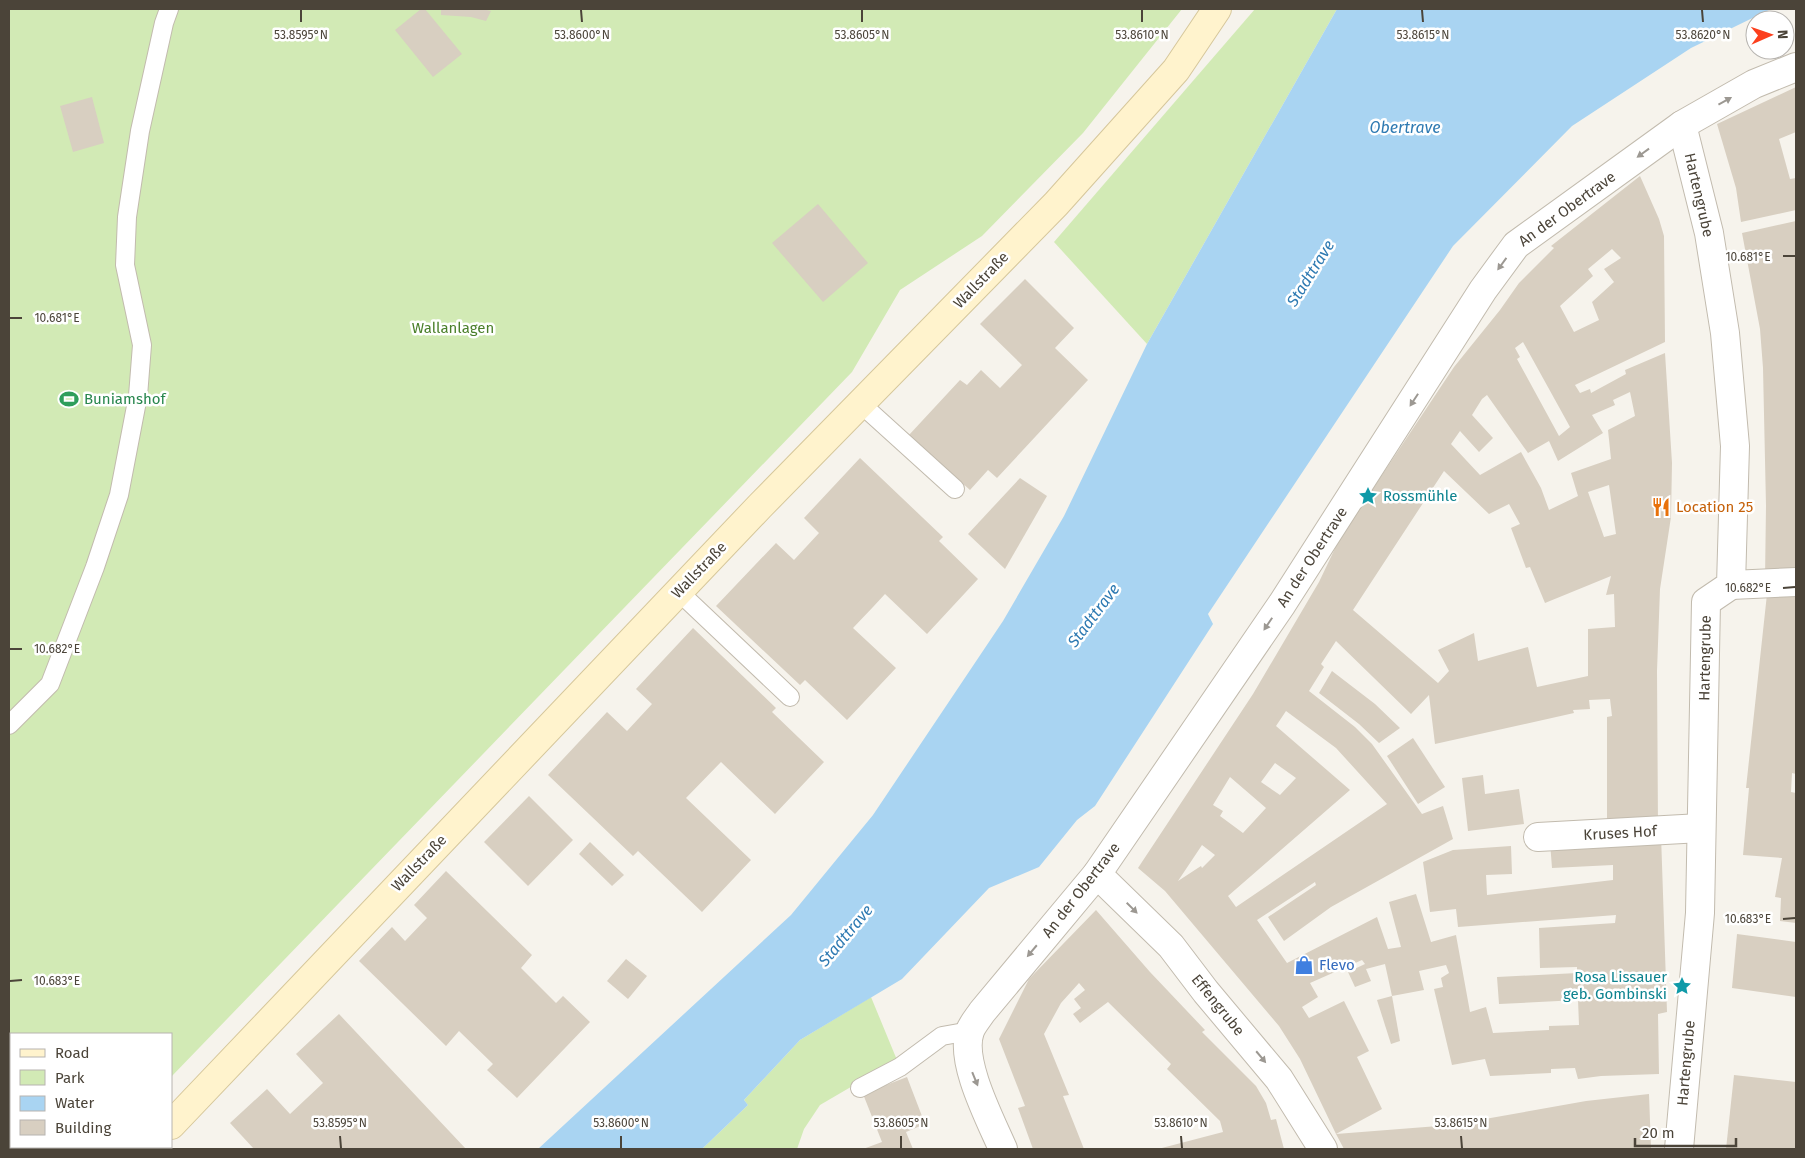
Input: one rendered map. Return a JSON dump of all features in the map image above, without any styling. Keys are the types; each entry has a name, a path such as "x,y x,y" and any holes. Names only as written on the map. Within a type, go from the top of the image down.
{"main road":[{"name":"Wallstraße","path":"172,1124 678,591 1069,189 1176,70 1217,9"}],"street":[{"name":"An der Obertrave","path":"970,1032 982,1012 1098,874 1282,604 1484,290 1516,245 1682,125 1754,84 1796,67"},
{"name":"Hartengrube","path":"1679,1149 1700,913 1706,602 1732,585 1735,446 1726,333 1709,232 1682,125"},
{"path":"1732,585 1796,582"},
{"name":"Kruses Hof","path":"1538,837 1701,828"},
{"name":"Effengrube","path":"1098,874 1171,946 1206,992 1279,1079 1323,1149"},
{"path":"970,1032 967,1046 970,1065 1003,1149"}],"lane":[{"path":"9,725 50,684 119,495 138,396 142,345 125,265 127,217 140,131 164,23 169,9"},
{"path":"860,403 954,489"},
{"path":"678,591 790,697"},
{"path":"860,1088 900,1067 942,1036 970,1032"}],"green space":[{"name":"Wallanlagen","path":"9,9 1182,9 1083,133 982,236 900,290 852,372 172,1076 172,1033 10,1033 10,1148 103,1148 9,1149"},
{"path":"1255,9 1337,9 1147,344 1054,242"},
{"path":"871,997 897,1060 820,1105 804,1129 797,1149 702,1149 748,1105 744,1100 800,1040"}],"water":[{"name":"Obertrave","path":"1337,9 1771,9 1745,10 1745,22 1691,48 1572,126 1453,246 1208,614 1213,624 1095,806 1077,820 1039,867 989,888 902,979 800,1040 744,1100 748,1105 702,1149 538,1149 791,915 873,815 1003,621 1064,516 1147,344"}],"building":[{"path":"421,9 425,9 462,54 433,77 395,30"},
{"path":"441,9 483,9 491,11 486,21 471,17 441,15"},
{"path":"1796,87 1796,132 1779,139 1790,179 1796,178 1796,210 1741,222 1736,188 1717,124"},
{"path":"92,97 104,143 73,152 60,106"},
{"path":"1640,176 1659,219 1664,236 1665,342 1575,385 1580,393 1590,389 1591,393 1626,374 1625,370 1665,353 1672,463 1671,517 1660,589 1657,671 1658,826 1607,830 1607,717 1612,716 1610,699 1589,700 1590,709 1573,710 1574,713 1435,744 1429,695 1411,714 1336,641 1321,664 1324,667 1309,691 1355,727 1372,744 1422,814 1443,806 1453,839 1331,907 1284,941 1268,917 1316,885 1315,882 1257,920 1287,963 1377,917 1388,949 1401,947 1389,902 1416,894 1431,942 1456,935 1470,1012 1486,1007 1493,1033 1549,1030 1549,1026 1579,1025 1578,1000 1499,1004 1497,977 1577,973 1577,967 1540,968 1539,928 1615,923 1616,915 1458,927 1456,909 1430,912 1423,862 1453,850 1511,846 1512,874 1486,875 1487,895 1613,880 1613,865 1552,868 1550,842 1661,835 1667,1012 1658,1014 1659,1074 1601,1076 1578,1079 1575,1068 1551,1069 1551,1073 1490,1076 1485,1059 1452,1065 1434,989 1443,987 1441,978 1449,973 1446,965 1419,971 1424,990 1392,996 1385,964 1366,969 1371,981 1355,987 1348,972 1365,964 1362,960 1310,983 1318,997 1302,1007 1309,1018 1344,1001 1369,1051 1357,1057 1382,1109 1336,1134 1300,1059 1279,1026 1165,891 1138,868 1253,694 1319,582 1340,538 1454,367 1519,283 1554,248 1551,246","holes":["1612,249 1621,258 1604,269 1614,282 1592,302 1599,320 1574,332 1560,306 1593,276 1588,269","1523,342 1570,427 1559,436 1517,359 1520,357 1515,348","1630,392 1635,416 1608,430 1611,459 1571,473 1578,496 1549,510 1541,488 1521,452 1480,475 1451,444 1460,431 1479,452 1493,438 1472,415 1482,399 1487,395 1528,453 1549,441 1558,461 1603,433 1592,415 1615,405 1613,400","1444,471 1489,514 1509,504 1520,524 1511,528 1526,568 1530,567 1545,603 1611,576 1606,595 1614,594 1615,627 1588,629 1588,676 1537,687 1528,647 1478,661 1474,633 1438,650 1449,671 1438,683 1353,610","1609,485 1616,534 1604,537 1588,492","1286,711 1336,748 1387,804 1236,907 1228,896 1350,790 1276,726","1275,763 1296,778 1280,795 1261,782","1230,777 1266,808 1243,833 1220,816 1223,811 1213,805","1202,845 1215,855 1202,868 1201,866 1178,881"]},
{"path":"818,204 868,263 823,302 772,243"},
{"path":"1796,221 1796,576 1765,579 1766,506 1763,368 1760,329 1742,233"},
{"path":"1025,279 1074,328 1055,348 1088,380 997,478 988,470 970,490 909,435 960,380 967,385 981,370 1000,388 1022,365 980,324"},
{"path":"860,458 943,537 939,541 978,579 927,634 885,594 853,628 896,668 847,720 805,680 800,685 716,606 776,543 794,560 819,533 804,518"},
{"path":"1020,478 1047,496 1005,569 968,534"},
{"path":"1767,594 1796,594 1796,774 1792,773 1791,792 1796,793 1796,923 1780,921 1781,898 1775,897 1782,858 1743,855 1749,788 1746,788"},
{"path":"693,628 776,708 772,712 824,762 775,814 721,762 686,798 751,860 702,912 638,851 633,856 548,775 607,712 627,731 652,704 636,689"},
{"path":"1332,671 1375,704 1400,728 1379,743 1359,724 1319,693"},
{"path":"1413,738 1445,787 1418,804 1387,756"},
{"path":"1483,775 1485,794 1519,789 1524,824 1468,831 1462,778"},
{"path":"529,796 573,840 528,886 484,842"},
{"path":"590,842 624,875 612,886 579,854"},
{"path":"446,871 532,955 521,968 556,1003 563,996 590,1022 517,1098 487,1070 493,1064 459,1031 446,1046 359,961 392,927 405,941 427,918 414,905"},
{"path":"1096,910 1150,972 1205,1030 1202,1032 1256,1086 1266,1103 1271,1120 1276,1119 1284,1149 1158,1149 1223,1132 1220,1121 1167,1069 1171,1064 1108,1002 1080,1023 1073,1014 1081,1008 1074,999 1085,990 1079,983 1061,1003 1044,1034 1069,1095 1063,1096 1084,1149 1033,1149 1018,1108 1025,1106 999,1039 1029,979"},
{"path":"1737,934 1796,942 1796,997 1732,988"},
{"path":"626,959 647,976 628,999 607,981"},
{"path":"1392,996 1400,1041 1391,1044 1377,1000"},
{"path":"339,1014 466,1149 254,1149 230,1123 267,1089 290,1114 323,1083 296,1054"},
{"path":"1734,1075 1796,1082 1796,1149 1726,1149"},
{"path":"907,1077 925,1124 906,1132 913,1149 863,1149 882,1142 863,1094"},
{"path":"1649,1094 1651,1148 1344,1149 1336,1134 1451,1125 1586,1101"}],"place":[{"name":"Buniamshof","path":"69,399"},
{"name":"Rossmühle","path":"1368,496"},
{"name":"Location 25","path":"1661,507"},
{"name":"Flevo","path":"1304,965"},
{"name":"Rosa Lissauer geb. Gombinski","path":"1682,986"}],"water label":[{"name":"Stadttrave","path":"1310,273"},
{"name":"Stadttrave","path":"1093,615"},
{"name":"Stadttrave","path":"845,935"}]}
